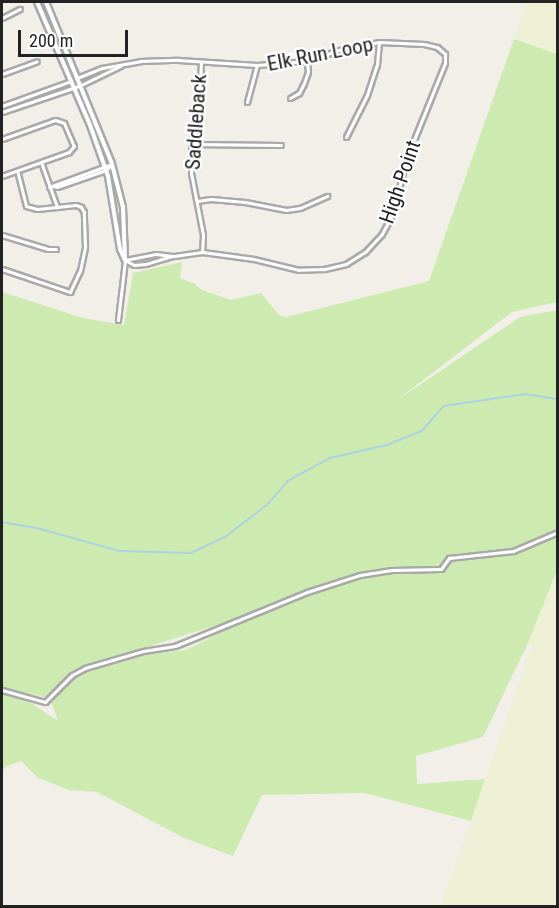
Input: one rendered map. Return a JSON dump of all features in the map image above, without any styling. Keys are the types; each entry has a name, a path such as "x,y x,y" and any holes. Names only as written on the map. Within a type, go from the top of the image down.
{"street":[{"path":"37,2 105,168 120,249 125,260"},
{"path":"45,2 112,164 123,207 125,260 118,320"},
{"path":"2,18 20,9"},
{"path":"346,137 367,95 377,65 379,42"},
{"name":"Elk Run Loop","path":"2,106 102,68 159,60 257,65 307,61 339,50 379,42 437,46 445,54"},
{"name":"High Point","path":"125,260 202,252 254,259 299,270 324,269 346,264 365,252 382,234 392,215 407,157 445,63 445,54"},
{"path":"2,74 37,61"},
{"path":"290,98 298,93 304,83 308,72 307,61"},
{"name":"Saddleback","path":"201,62 199,101 191,144 191,173 203,235 202,252"},
{"path":"247,102 257,65"},
{"name":"Elk Run Loop","path":"2,112 74,88 120,66"},
{"path":"2,140 55,120 64,123 74,146 69,152 2,176"},
{"path":"191,144 281,146"},
{"path":"41,162 57,207"},
{"path":"51,186 112,164"},
{"path":"2,269 70,292 74,287 85,247 84,212 79,206 37,209 26,206 17,171"},
{"path":"196,201 211,199 245,202 286,210 300,208 327,196"},
{"path":"2,235 48,249 56,249"},
{"path":"158,255 159,261"},
{"name":"High Point","path":"125,260 134,265 159,261 172,256"},
{"path":"2,690 45,702 72,675 85,668 143,651 175,646 307,592 360,575 392,570 441,569 449,558 513,551 558,532"}],"green space":[{"path":"527,2 557,2 557,54 514,39"},
{"path":"514,39 557,54 557,302 512,312 396,401 520,317 557,310 557,570 528,643 483,737 416,756 417,784 485,779 471,821 365,793 262,795 233,856 184,838 97,792 69,790 38,778 21,761 5,767 2,773 2,693 31,703 58,721 50,699 73,676 140,654 186,650 249,618 299,599 78,669 44,697 2,687 2,292 83,318 124,325 133,273 182,262 180,278 195,284 202,290 231,300 261,293 280,316 286,317 429,281"},
{"path":"557,570 557,906 441,906 532,645 528,643"}],"waterway":[{"path":"2,522 37,528 120,551 191,553 225,537 267,505 288,481 330,458 387,445 422,431 444,406 525,394 558,399"}]}
